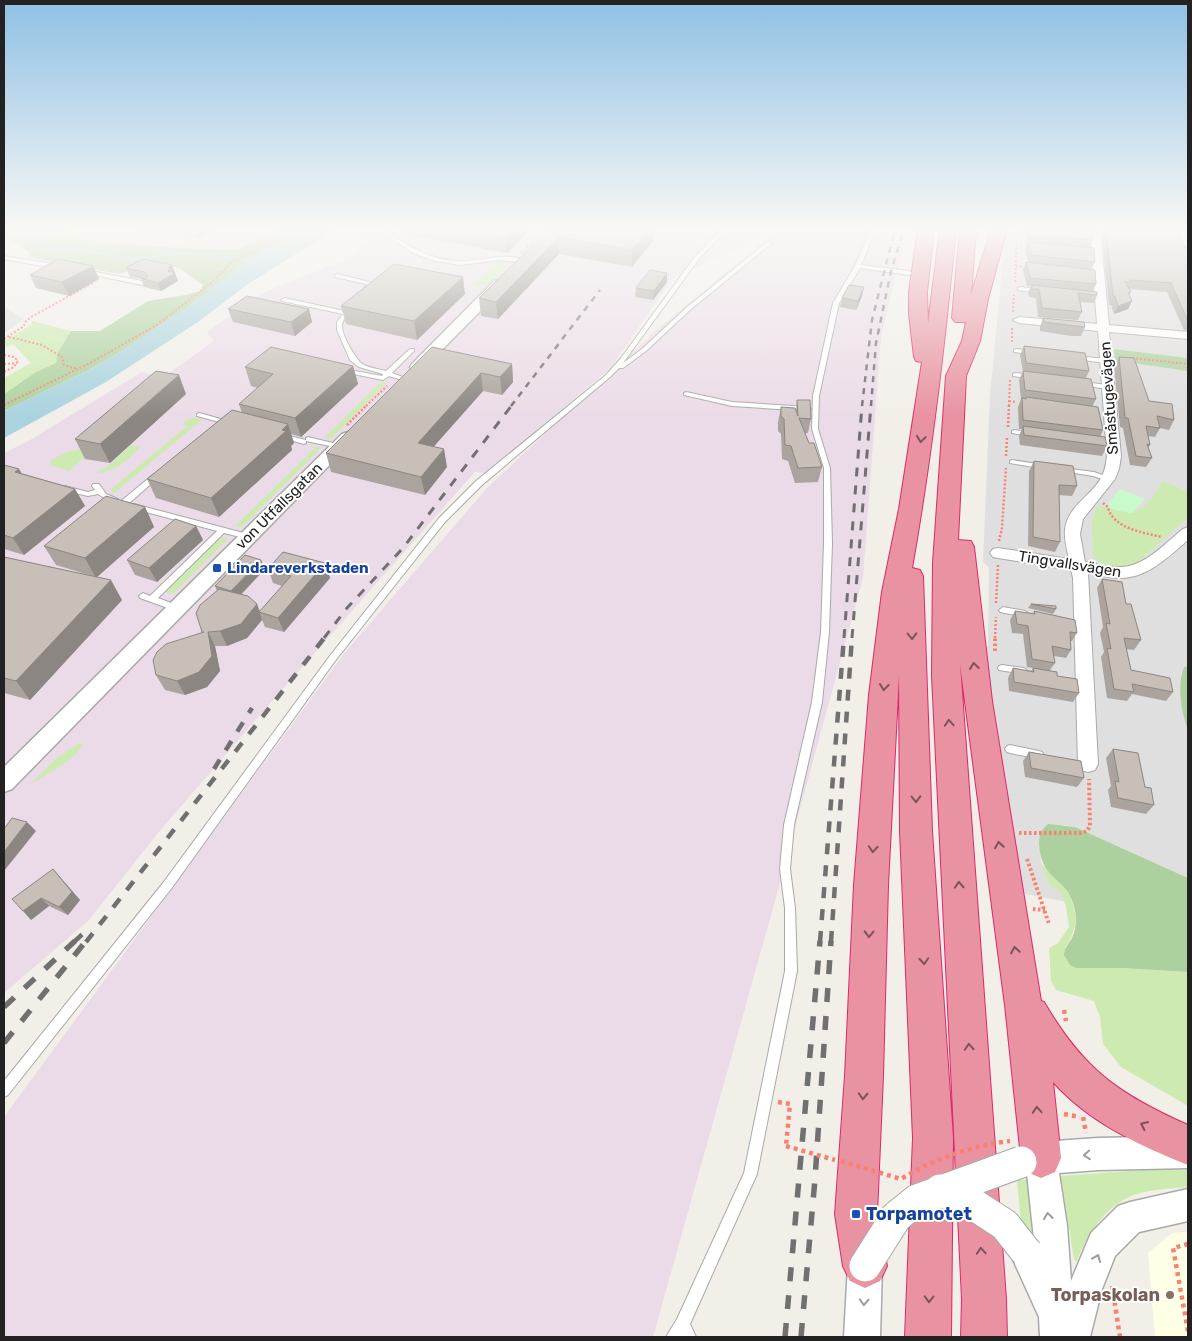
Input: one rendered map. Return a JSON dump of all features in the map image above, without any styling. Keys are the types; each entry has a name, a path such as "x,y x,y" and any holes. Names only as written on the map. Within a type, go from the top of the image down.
{"highway":[{"path":"918,292 918,314 928,390"},
{"path":"866,1266 845,1162 871,885 883,695 895,592 910,518 941,292"},
{"path":"963,292 949,470 945,563 946,676 984,1299 984,1337"},
{"path":"956,376 971,341 980,292"},
{"path":"949,470 960,516 966,601 989,780 1036,1089 1026,1153"},
{"path":"910,518 916,831 934,1138 928,1337"},
{"path":"1022,998 1052,1053 1088,1092 1142,1125 1188,1145"}],"street":[{"path":"399,385 492,292"},
{"name":"Småstugevägen","path":"1083,763 1078,624 1081,578 1074,554 1073,527 1076,518 1109,479 1114,466 1109,444 1106,414 1108,387 1104,327 1096,292"},
{"path":"1015,322 1104,327 1188,336"},
{"name":"von Utfallsgatan","path":"4,782 360,424"},
{"name":"Tingvallsvägen","path":"998,553 1118,573 1135,572 1145,567 1183,536"},
{"path":"862,1337 866,1266 896,1217 917,1200 1026,1153 1188,1152"},
{"path":"1026,1153 1050,1226 1062,1330"},
{"path":"940,1190 976,1206 1005,1225 1027,1253 1062,1330"},
{"path":"1062,1330 1085,1289 1102,1245 1130,1218 1188,1205"}],"lane":[{"path":"358,299 364,292"},
{"path":"608,376 623,359 672,292"},
{"path":"4,1091 167,886 332,659 442,520 479,483 608,376 637,356 710,292"},
{"path":"673,1337 682,1324 750,1174 791,971 790,908 785,869 788,834 817,702 825,632 828,543 827,468 815,429 816,396 836,303 843,292"},
{"path":"284,300 347,313"},
{"path":"353,306 339,323 338,329 352,354 353,360 361,366 386,375 399,385"},
{"path":"355,373 383,378 412,350"},
{"path":"1014,350 1046,354"},
{"path":"1066,356 1106,358"},
{"path":"1013,375 1043,379"},
{"path":"1071,382 1108,387"},
{"path":"686,394 732,404 815,410"},
{"path":"198,415 238,425"},
{"path":"214,427 222,420"},
{"path":"1014,432 1041,435"},
{"path":"272,434 339,446"},
{"path":"1012,462 1048,468"},
{"path":"1057,469 1094,474 1109,479"},
{"path":"124,503 162,471"},
{"path":"56,486 88,494 98,489 108,499 248,537"},
{"path":"152,599 223,530"},
{"path":"143,596 176,608"},
{"path":"1003,610 1030,615"},
{"path":"1002,668 1029,672"},
{"path":"1010,749 1049,756"},
{"path":"682,1324 689,1337"}],"path":[{"path":"4,339 24,326 25,322 31,317 78,292"},
{"path":"4,406 78,369 158,324 200,292"},
{"path":"1014,350 1016,292"},
{"path":"9,336 16,340 42,345 62,357 64,365 78,369"},
{"path":"4,355 17,358 17,363"},
{"path":"4,360 11,356"},
{"path":"1106,358 1188,364"},
{"path":"4,364 17,363"},
{"path":"4,372 17,363"},
{"path":"995,656 998,553 1002,528 1009,401 1013,375"},
{"path":"1009,401 1016,402"},
{"path":"1093,498 1108,507 1108,513 1111,518 1128,527 1183,536"},
{"path":"1012,833 1082,834 1088,831 1090,816 1083,763"},
{"path":"1017,826 1022,842"},
{"path":"1024,852 1049,924"},
{"path":"776,1111 778,1101 790,1104 786,1146 901,1179 945,1154 974,1145 1026,1153"},
{"path":"1188,1244 1173,1248 1188,1331"},
{"path":"1111,1279 1120,1337"}],"shaded area":[{"path":"265,292 663,292 610,369 485,473 475,472 158,833 88,921 4,993 4,453 30,440 142,372 162,378 214,341 207,332"},
{"path":"703,292 892,292 881,337 863,578 653,1337 4,1337 4,1117 346,651 487,488 656,330"},
{"path":"1000,292 1188,292 1188,358 1114,349 1188,371 1188,666 1184,667 1181,675 1183,710 1188,730 1188,878 1075,827 1064,825 1039,837 1041,863 1073,903 1015,892 984,649 988,646 989,567 983,562 990,396"},
{"path":"4,307 24,319 4,333"},
{"name":"Torpaskolan","path":"1188,1232 1188,1337 1155,1337 1148,1253 1172,1233"}],"green space":[{"path":"198,292 208,292 122,351 89,370 4,411 4,394 36,372 56,363 58,352 71,331 100,331 148,301"},
{"path":"32,321 71,331 58,352 56,363 36,372 4,394 4,378 31,363 14,345 4,347 4,341 31,325"},
{"path":"1114,349 1188,358 1188,371 1115,360"},
{"path":"384,381 387,383 331,439 324,438 380,383"},
{"path":"192,418 203,419 112,495 111,489 186,427 183,422"},
{"path":"131,445 140,447 126,461 115,468 96,473 111,464"},
{"path":"306,445 321,448 244,525 240,527 235,526 314,449"},
{"path":"95,448 69,471 50,465 51,460 69,451"},
{"path":"1163,481 1188,492 1188,517 1139,561 1121,566 1109,566 1098,561 1093,556 1092,519 1098,505 1122,512 1137,511 1149,501"},
{"path":"1120,489 1145,499 1132,513 1106,506"},
{"path":"224,537 228,539 173,594 165,592 217,541"},
{"path":"1188,666 1188,730 1183,715 1180,690 1184,667"},
{"path":"82,743 79,749 67,761 28,786 59,756"},
{"path":"1048,824 1075,827 1188,878 1188,972 1122,968 1076,968 1070,965 1064,955 1075,930 1075,911 1069,894 1048,871 1041,856 1040,835"},
{"path":"1041,863 1062,885 1073,903 1076,918 1075,925 1070,940 1065,947 1076,968 1122,968 1188,972 1188,1106 1121,1067 1103,1044 1100,1017 1094,1001 1056,990 1051,981 1049,948 1058,943 1069,927 1066,906 1059,889 1050,887"},
{"path":"1142,1170 1188,1170 1188,1187 1141,1193 1119,1203 1096,1225 1077,1261 1074,1260 1061,1176"},
{"path":"1031,1179 1035,1242 1021,1223 1017,1180"}],"water":[{"path":"208,292 238,292 198,322 106,382 4,438 4,411 89,370 122,351"}],"building":[{"path":"359,292 447,292 414,321 341,306"},
{"path":"486,292 506,292 496,302 479,298"},
{"path":"845,292 862,292 858,301 842,298"},
{"path":"1039,292 1097,292 1097,295 1078,293 1082,312 1042,308"},
{"path":"1113,292 1131,292 1128,292 1132,301 1118,306 1115,296 1113,296"},
{"path":"1175,292 1188,292 1188,321"},
{"path":"247,296 309,309 291,322 228,309"},
{"path":"1043,318 1084,322 1085,327 1044,322"},
{"path":"1024,346 1085,353 1089,371 1026,363"},
{"path":"271,347 353,366 295,418 239,404 273,374 245,367"},
{"path":"432,347 512,364 500,377 481,373 418,443 444,449 421,477 326,453"},
{"path":"1119,357 1134,358 1149,401 1172,404 1174,420 1157,416 1160,428 1146,426 1150,445 1147,444 1152,458 1136,456 1128,418 1125,418"},
{"path":"156,371 179,375 100,444 75,439"},
{"path":"1023,371 1091,379 1096,399 1025,390"},
{"path":"1026,397 1098,407 1103,430 1023,420 1022,398 1026,399"},
{"path":"797,400 810,400 811,419 799,418 809,443 814,443 822,467 798,468 791,446 785,445 784,419 781,416 781,407 795,408 798,416"},
{"path":"232,410 288,424 282,430 286,431 211,498 147,479"},
{"path":"1023,426 1105,437 1107,446 1024,435"},
{"path":"1034,461 1073,466 1077,486 1059,485 1060,542 1033,537"},
{"path":"4,465 19,469 15,472 75,489 13,538 4,535"},
{"path":"106,496 145,507 85,558 44,546"},
{"path":"175,519 196,526 149,568 127,560"},
{"path":"283,552 325,563 278,618 259,612 291,576 268,569"},
{"path":"245,555 261,560 231,591 215,586"},
{"path":"4,557 111,580 16,681 4,678"},
{"path":"1102,579 1122,582 1126,604 1131,604 1141,640 1124,638 1131,670 1170,678 1173,692 1132,684 1134,692 1114,689 1107,648 1111,649 1106,623 1110,624"},
{"path":"219,589 248,596 257,604 241,624 220,631 208,632 212,656 199,672 177,681 156,675 153,660 157,652 166,644 204,632 202,632 196,613 200,605"},
{"path":"1031,604 1056,606 1056,609"},
{"path":"1015,611 1035,614 1034,611 1075,620 1077,633 1070,632 1071,650 1052,646 1055,663 1032,659 1028,626 1017,624"},
{"path":"1013,668 1034,672 1033,668 1057,672 1057,676 1077,679 1079,693 1014,682"},
{"path":"1113,749 1138,753 1145,787 1151,788 1154,805 1118,798 1115,781 1119,782"},
{"path":"1029,752 1081,761 1084,778 1031,768"},
{"path":"12,818 27,822 4,852 4,829"},
{"path":"53,869 72,892 59,907 41,898 23,911 12,899"}],"railway":[{"path":"511,406 599,292"},
{"path":"862,406 872,320 879,292"},
{"path":"871,406 876,343 887,292"},
{"path":"324,638 347,608 403,548 512,405"},
{"path":"844,638 862,405"},
{"path":"852,638 871,405"},
{"path":"86,942 325,637"},
{"path":"820,942 844,637"},
{"path":"831,942 852,637"},
{"path":"214,769 252,708"},
{"path":"74,942 89,928"},
{"path":"4,1007 75,941"},
{"path":"4,1043 86,941"},
{"path":"785,1337 820,941"},
{"path":"801,1337 815,1179 831,941"}],"place":[{"name":"Lindareverkstaden","path":"217,568"},
{"name":"Torpamotet","path":"856,1214"},
{"name":"Torpaskolan","path":"1170,1295"}]}
